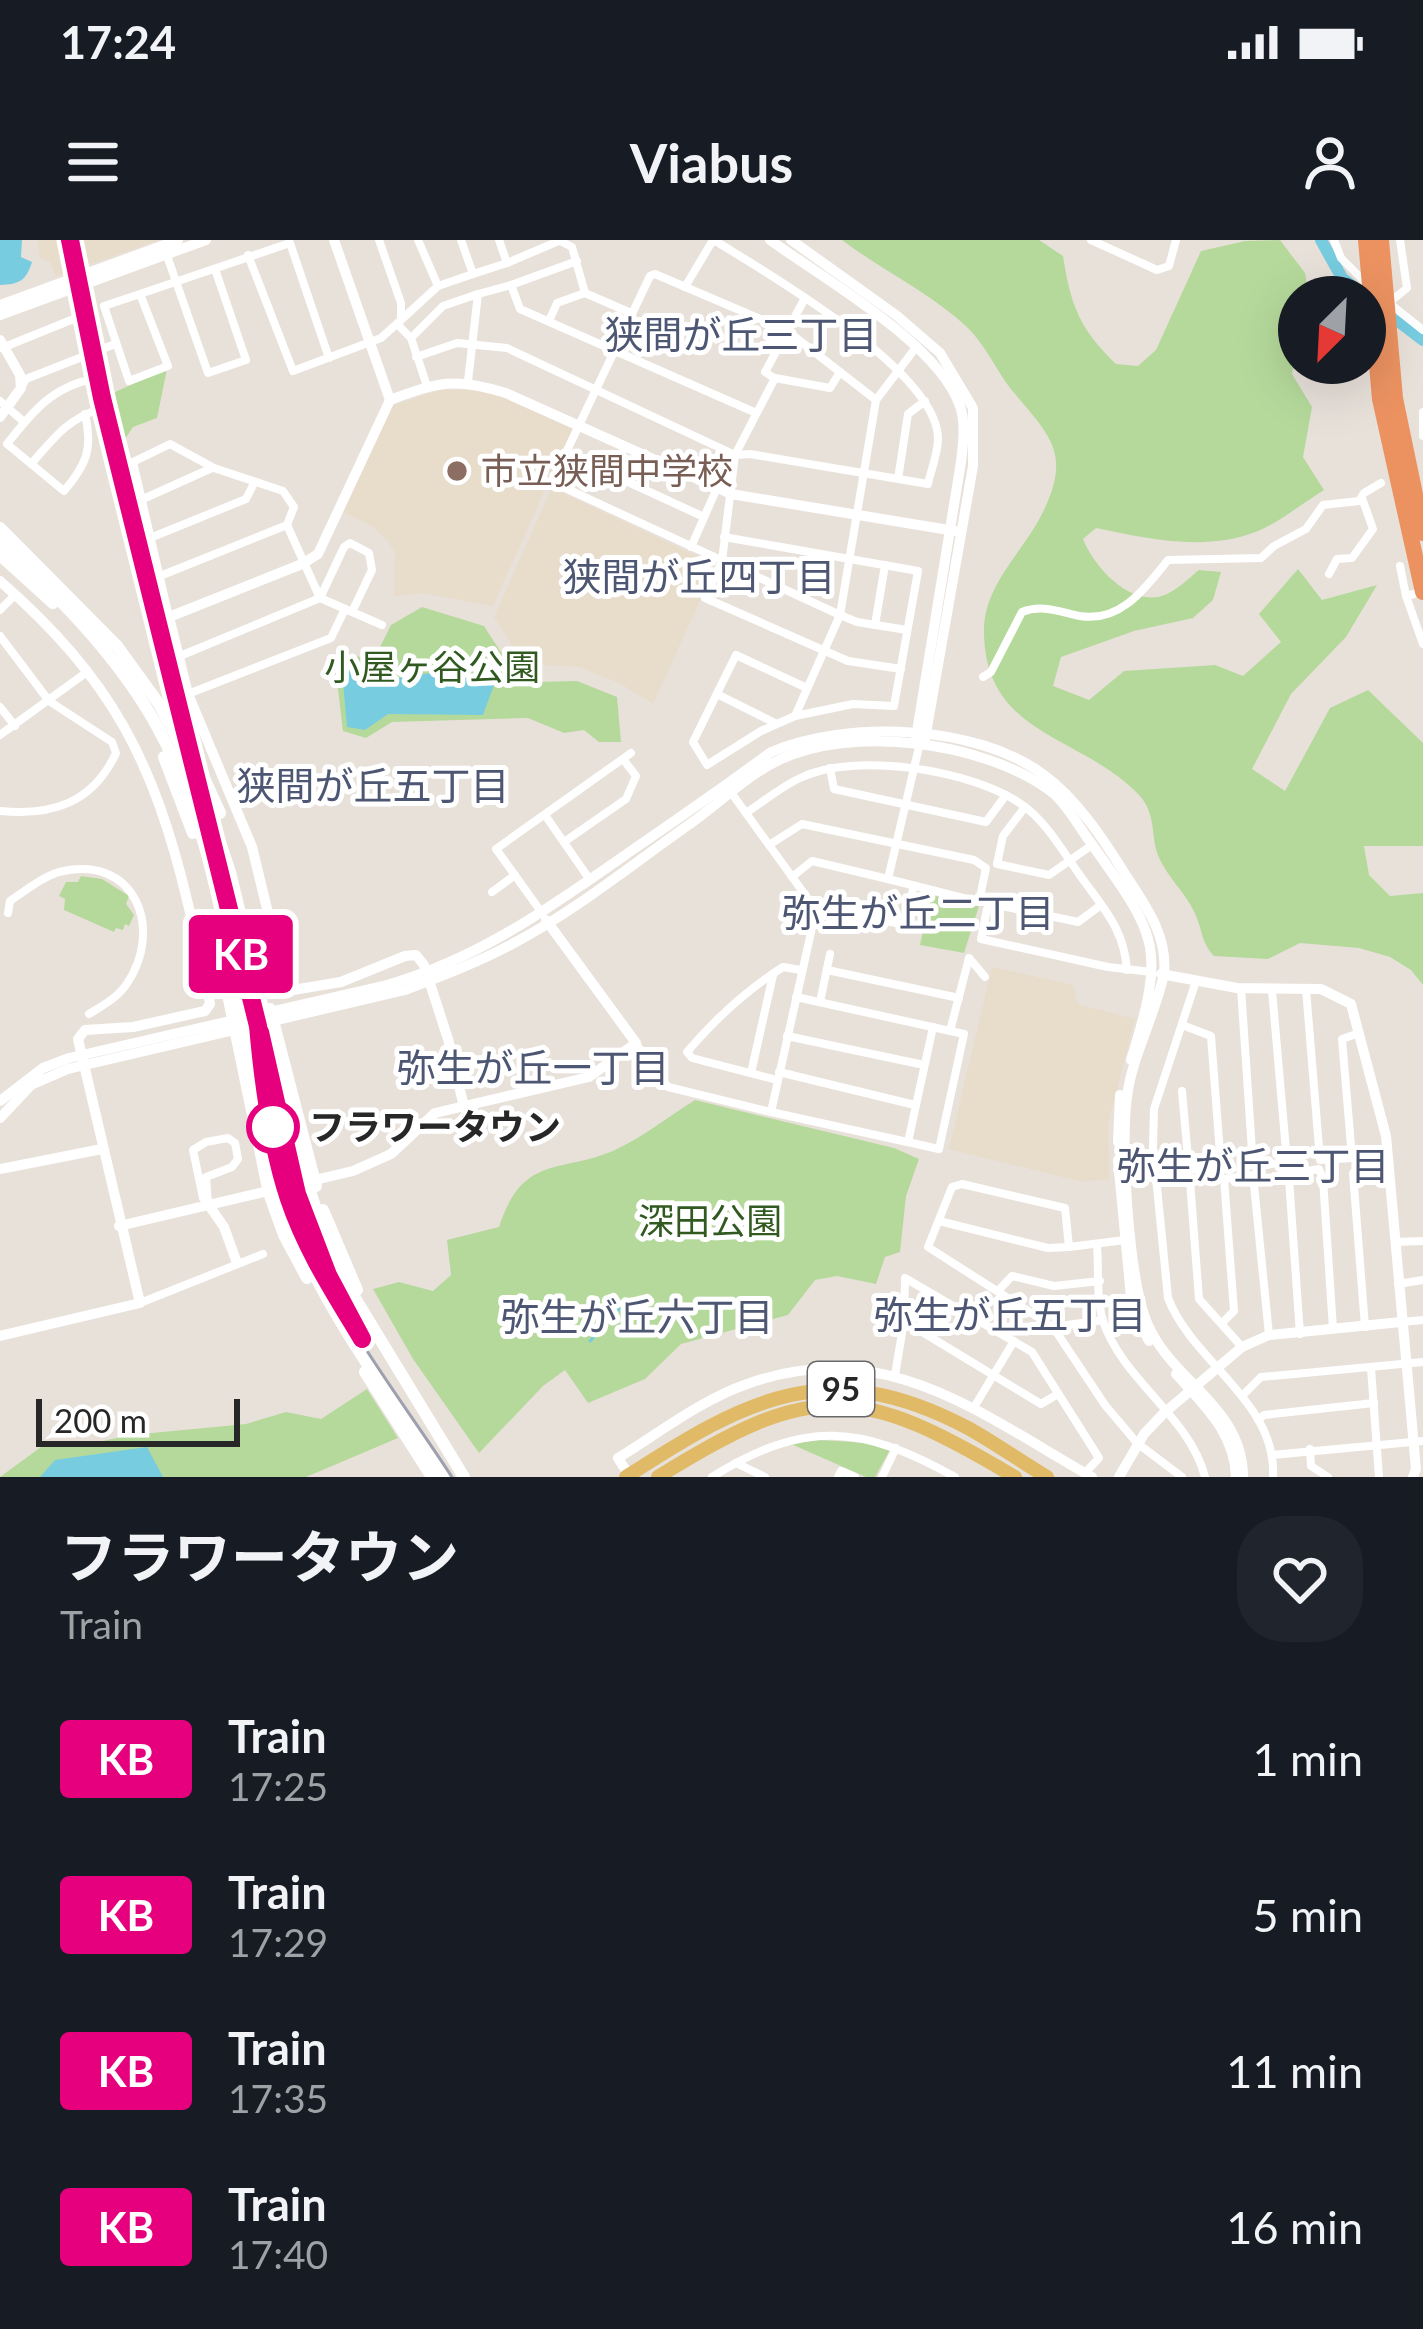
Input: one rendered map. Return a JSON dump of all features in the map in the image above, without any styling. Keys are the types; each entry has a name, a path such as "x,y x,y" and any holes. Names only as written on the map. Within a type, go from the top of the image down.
{"highway":[{"path":"1366,240 1367,276"},
{"path":"1381,240 1384,276"},
{"path":"1386,359 1423,532"},
{"path":"1384,384 1390,455 1414,594"}],"main road":[{"path":"0,518 138,663 199,760 220,815 333,1262"},
{"path":"0,527 117,646"},
{"path":"0,541 88,628 130,682 180,774 198,823 279,1187 314,1276"},
{"path":"0,555 51,602 130,694 163,753 194,834"},
{"path":"78,595 204,776 220,815"},
{"path":"51,602 88,628"},
{"path":"169,722 212,813 298,1157 333,1262 464,1477"},
{"path":"180,774 235,1025 263,1187 304,1273 432,1477"},
{"path":"263,1187 299,1253 443,1477"},
{"path":"318,1197 355,1287 474,1477"},
{"path":"388,1355 436,1418"},
{"name":"95","path":"628,1477 717,1422 779,1395 848,1389 917,1405 966,1427 1031,1472"},
{"name":"95","path":"651,1462 762,1408 823,1395 893,1404 1047,1477"},
{"path":"393,1402 403,1431"},
{"name":"95","path":"658,1477 728,1434 776,1414 836,1405 886,1412 943,1436 1015,1477"},
{"name":"95","path":"676,1472 753,1430 824,1412 863,1414 898,1424 988,1468"},
{"name":"95","path":"640,1477 707,1434"},
{"name":"95","path":"676,1472 728,1434"},
{"name":"95","path":"943,1436 1003,1477"}],"street":[{"path":"0,315 178,240"},
{"path":"0,305 165,249 206,240"},
{"path":"169,616 317,554 389,400 334,240"},
{"path":"379,240 401,303 399,322 411,338 427,386"},
{"path":"418,240 438,286"},
{"path":"461,240 473,274"},
{"path":"499,240 507,262"},
{"path":"416,357 457,344 507,347 735,455 928,484 938,436 925,400 899,369 805,298 713,240 686,287"},
{"path":"770,240 928,354 960,406 964,438 956,531"},
{"path":"791,240 896,315 940,353 974,408 973,466 888,879"},
{"path":"1091,240 1157,270 1169,266 1177,240"},
{"path":"1334,240 1358,276"},
{"path":"1400,240 1407,288 1386,295 1423,330"},
{"path":"248,255 293,371 370,342 438,286 562,241 570,243 586,293"},
{"path":"140,294 168,366 129,381 104,307 177,278 290,242 329,358"},
{"path":"165,249 208,373 247,360 215,269"},
{"path":"411,338 443,306 577,261"},
{"path":"876,400 786,330 655,274 631,313 552,482 840,615 908,630"},
{"path":"511,285 520,309 754,412"},
{"path":"549,322 557,303 586,293 631,313"},
{"path":"468,381 478,294"},
{"path":"805,298 765,372 830,388 840,372"},
{"path":"21,388 20,375 1,346 76,318 87,355"},
{"path":"24,422 3,408 26,379 115,344"},
{"path":"795,716 840,615 876,400 917,346"},
{"path":"775,378 735,455 722,561 705,598 848,661 901,668"},
{"path":"31,464 69,420 85,414 102,408 94,380 74,382 52,393 8,444 31,464 64,491 77,477 92,442 85,414"},
{"path":"389,400 427,386 468,381 506,393 731,494 956,531"},
{"path":"898,479 908,414 925,400"},
{"path":"1423,412 1423,436"},
{"path":"382,625 320,598 287,525 294,507 283,491 214,468 170,444 133,462 188,694 252,847 287,991 341,982 411,954 421,960 464,1107"},
{"path":"565,453 704,517"},
{"path":"142,499 214,468"},
{"path":"150,538 246,499 254,483"},
{"path":"983,677 991,672 1022,612 1047,608 1102,616 1132,602 1168,560 1261,558 1306,529 1323,505 1351,504 1381,483"},
{"path":"691,547 717,488"},
{"path":"1330,574 1337,560 1352,558 1372,529 1362,497"},
{"path":"160,576 287,525"},
{"path":"724,536 918,571 895,706 853,704 795,716 707,765 693,742 736,656 807,688"},
{"path":"180,656 320,598 350,543 369,553 372,570 332,638 188,694"},
{"path":"874,625 886,565"},
{"path":"1400,566 1414,594 1423,644"},
{"path":"0,581 88,671 137,745 175,847 210,1004 205,1011 133,1027 85,1030 78,1039 140,1303"},
{"path":"0,610 15,595"},
{"path":"0,636 49,701 112,742 116,753 91,790 74,802 48,812 0,811"},
{"path":"0,735 88,671"},
{"path":"717,694 776,724"},
{"path":"0,706 15,726"},
{"path":"0,1101 43,1068 428,977 544,918 775,762 830,745 920,739 988,758 1058,796 1148,909 1159,933 1166,956 1127,1094 1124,1145 1132,1308 1141,1329 1194,1388 1226,1435 1240,1477"},
{"path":"564,842 626,799 636,776 627,756 496,849 668,1087 939,1149 964,1034 796,997"},
{"path":"746,813 802,777 867,762 1006,795 1025,807 1101,905 1125,942 1127,970"},
{"path":"830,768 834,789 986,822 1006,795"},
{"path":"727,791 815,914 771,1112"},
{"path":"1025,807 1003,836 997,864 1049,875 1096,842"},
{"path":"544,918 590,880 697,812"},
{"path":"545,814 590,880"},
{"path":"769,845 802,824 974,860 986,868 979,902 812,861 792,877"},
{"path":"8,913 10,901 53,874 97,868 127,885 143,936 138,965 123,990 89,1014"},
{"path":"491,892 514,875"},
{"path":"815,914 903,924 914,886"},
{"path":"1101,905 1078,922 993,904 987,909 981,939 1241,988 1321,988 1351,1004 1386,1136 1401,1322 1416,1402 1413,1477"},
{"path":"820,1002 830,954"},
{"path":"950,1031 969,958 985,977"},
{"path":"801,970 783,967 773,973 722,1010 687,1052 692,1058 751,1072 915,1105"},
{"path":"827,970 959,998"},
{"path":"751,1072 773,973"},
{"path":"1196,980 1154,1109 1168,1298 1176,1320 1258,1420 1272,1455 1274,1477"},
{"path":"1241,988 1253,1166 1287,1162 1272,989"},
{"path":"1306,989 1320,1160 1352,1158 1342,1039 1361,1032"},
{"path":"1182,1024 1211,1036 1221,1167 1189,1170 1182,1090"},
{"path":"908,1142 933,1028"},
{"path":"787,1036 924,1065"},
{"path":"119,1226 263,1187 353,1172 391,1154 435,1113 589,1077 636,1043"},
{"path":"0,1118 31,1085 82,1060"},
{"path":"208,1204 206,1178 232,1167 238,1159 235,1143 228,1138 193,1150 203,1198 224,1227 238,1263"},
{"path":"0,1169 102,1149"},
{"path":"1365,1327 1353,1173 1361,1165 1388,1162"},
{"path":"1300,1334 1289,1179 1295,1173 1318,1169 1323,1179 1333,1330"},
{"path":"1222,1323 1234,1310 1224,1179 1253,1175 1269,1336"},
{"path":"1156,1182 1190,1181 1199,1299 1243,1347"},
{"path":"1069,1247 1065,1208 962,1184 952,1187 928,1247 1053,1327 1105,1405 1137,1443 1181,1477"},
{"path":"939,1221 1048,1248 1128,1239"},
{"path":"1395,1242 1423,1241"},
{"path":"1097,1245 1103,1320 1124,1360 1199,1452 1205,1477"},
{"path":"0,1336 140,1303 263,1254"},
{"path":"998,1291 1012,1276 1054,1286 1100,1281"},
{"path":"628,1477 618,1458 744,1385 791,1371 831,1369 895,1375 973,1409 1088,1475 1099,1458 1032,1352 904,1278 904,1322 895,1375"},
{"path":"1398,1284 1423,1280"},
{"path":"1053,1327 1103,1320"},
{"path":"1119,1477 1137,1443 1164,1413 1243,1347 1269,1336 1423,1320"},
{"path":"904,1322 1041,1404 1058,1394"},
{"path":"973,1409 1014,1341"},
{"path":"1242,1396 1261,1376 1423,1362"},
{"path":"1371,1368 1379,1477"},
{"path":"1258,1420 1264,1415 1374,1403"},
{"path":"712,1477 776,1444 823,1435 875,1438 955,1477"},
{"path":"1272,1455 1418,1441"},
{"path":"882,1477 896,1448"},
{"path":"1310,1449 1311,1466 1328,1477"},
{"path":"735,1463 765,1477"},
{"path":"838,1477 841,1471 855,1477"}],"shaded area":[{"path":"37,240 159,240 56,276 50,262 40,258"},
{"name":"市立狭間中学校","path":"439,390 485,390 572,429 493,606 422,593 394,596 395,553 388,541 372,526 343,512 392,406"},
{"path":"552,488 716,565 653,704 580,667 529,664 494,617"},
{"path":"992,967 1073,985 1077,1004 1135,1019 1108,1124 1109,1180 1079,1181 949,1149"}],"green space":[{"path":"842,240 1039,240 1063,256 1074,303 1093,339 1116,364 1138,366 1156,350 1201,251 1245,241 1280,240 1305,273 1278,276 1278,384 1298,384 1312,407 1303,457 1324,490 1267,527 1218,541 1177,542 1096,528 1083,539 1096,562 1116,583 1141,596 1167,594 1199,570 1221,572 1213,600 1193,618 1134,631 1061,657 1053,686 1089,700 1124,671 1215,665 1243,676 1281,642 1259,614 1298,569 1322,600 1377,585 1346,637 1291,694 1252,769 1285,791 1330,708 1368,690 1423,743 1423,846 1364,846 1369,875 1390,896 1423,893 1423,985 1411,970 1390,957 1359,948 1300,943 1268,959 1214,956 1192,907 1158,855 1144,801 1116,775 1019,715 1001,695 989,669 985,617 996,586 1042,514 1056,475 1056,459 1045,432 985,349 938,304"},
{"path":"167,369 157,418 133,427 123,442 115,392"},
{"name":"小屋ヶ谷公園","path":"422,607 484,626 511,668 535,682 577,681 617,697 621,742 599,742 584,730 564,733 528,718 392,722 366,738 343,731 334,656 343,652 373,661 391,625"},
{"path":"81,876 102,879 129,896 126,904 134,915 129,926 114,932 64,910 65,899 59,896 66,882 78,882"},
{"path":"931,895 979,906 964,953 920,945"},
{"name":"深田公園","path":"695,1100 894,1148 919,1159 906,1196 900,1252 885,1257 876,1284 837,1276 815,1280 788,1315 681,1344 645,1379 588,1403 565,1370 543,1386 479,1453 413,1359 373,1289 399,1282 433,1291 451,1275 447,1240 499,1227 509,1203 532,1176 615,1150"},
{"path":"367,1389 398,1438 306,1477 0,1477 41,1447 74,1447 131,1435 246,1424 286,1412 321,1419"},
{"path":"820,1440 868,1443 890,1450 875,1477 866,1477 791,1444"}],"water":[{"path":"0,240 22,240 21,257 32,262 17,282 0,285"},
{"path":"341,659 400,678 443,671 471,680 498,674 483,715 388,714 365,730 347,727"},
{"path":"147,1447 163,1477 40,1477 55,1460"}],"waterway":[{"path":"1321,240 1342,278 1423,340"},
{"path":"590,1341 608,1315 648,1302"}],"railway":[{"path":"221,871 262,1040"},
{"path":"258,1026 273,1134 303,1235 339,1307 452,1477"}],"train":[{"name":"KB","path":"70,240 102,398 258,1026 263,1081 288,1196 314,1257 362,1339 328,1275 297,1194 260,1032"}],"place":[{"name":"市立狭間中学校","path":"457,471"},
{"name":"フラワータウン","path":"273,1127"}],"district":[{"name":"狭間が丘三丁目","path":"741,335"},
{"name":"狭間が丘四丁目","path":"699,577"},
{"name":"狭間が丘五丁目","path":"373,786"},
{"name":"弥生が丘二丁目","path":"918,913"},
{"name":"弥生が丘一丁目","path":"533,1068"},
{"name":"弥生が丘三丁目","path":"1253,1166"},
{"name":"弥生が丘五丁目","path":"1010,1315"},
{"name":"弥生が丘六丁目","path":"637,1317"}]}
